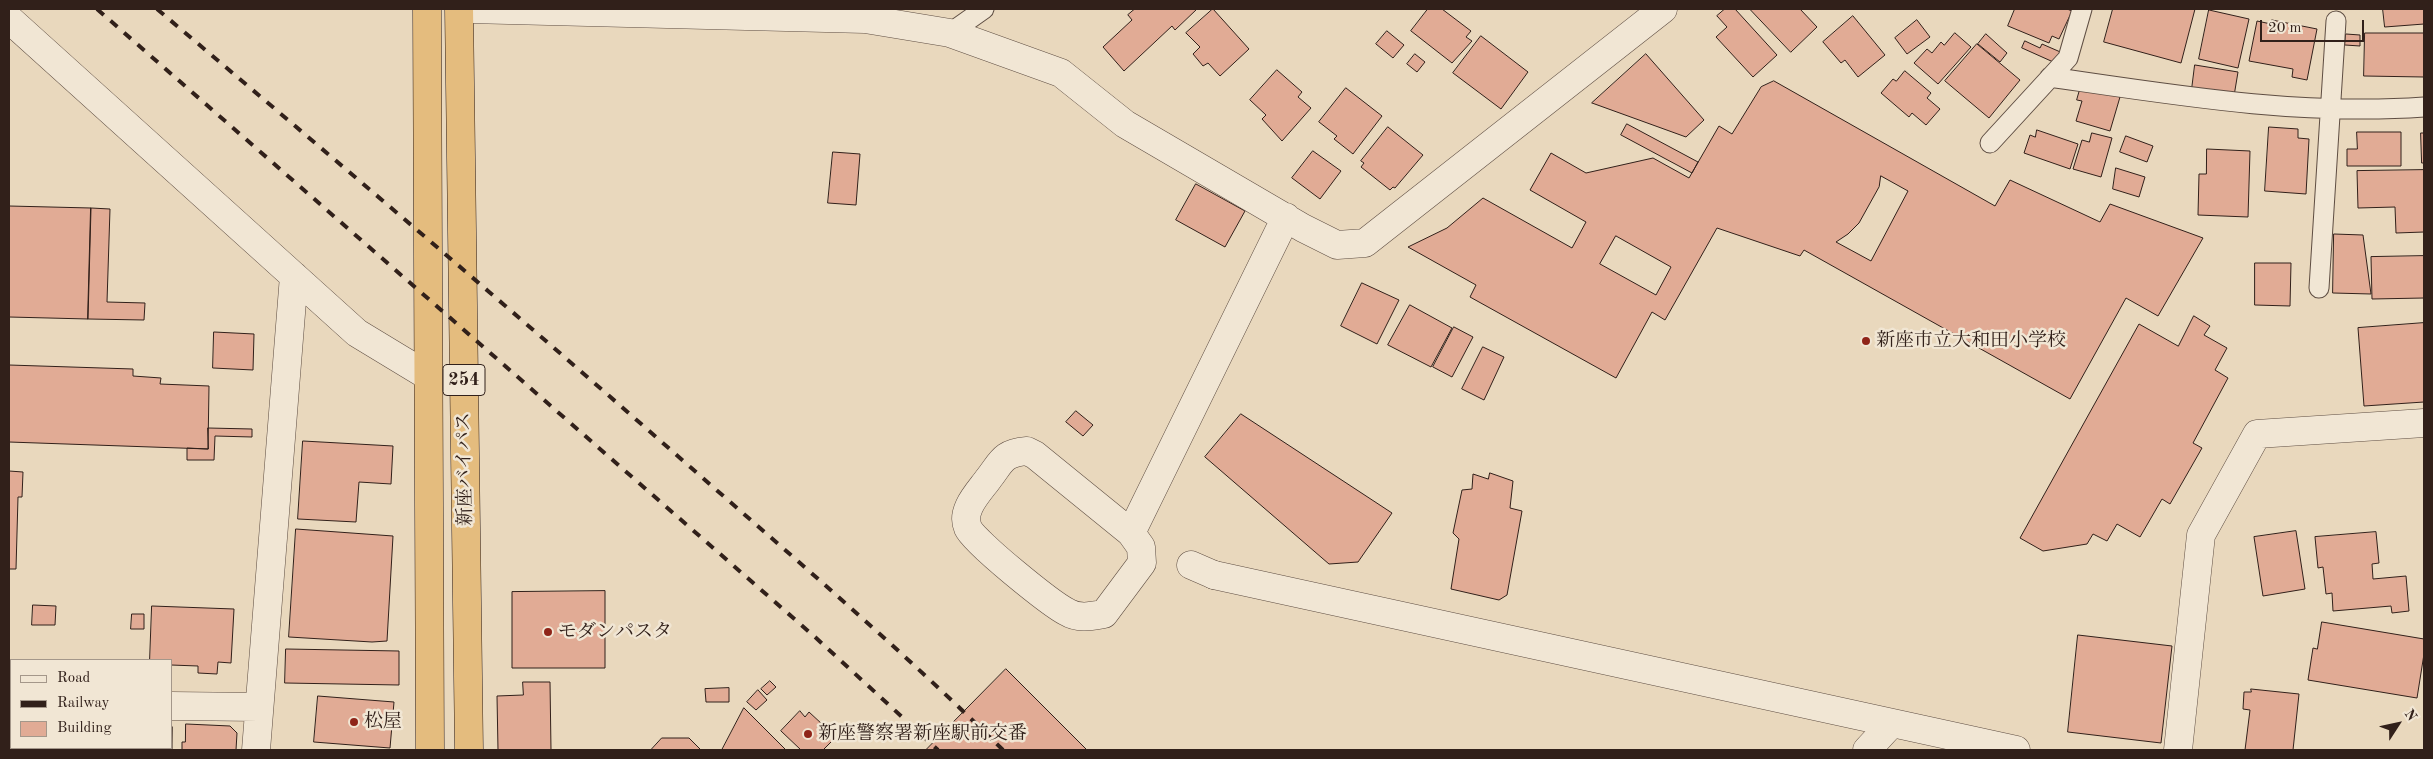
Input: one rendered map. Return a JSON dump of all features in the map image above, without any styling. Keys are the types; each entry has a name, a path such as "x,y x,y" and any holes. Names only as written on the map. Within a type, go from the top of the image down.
{"highway":[{"name":"新座バイパス","path":"427,9 430,750"},
{"name":"新座バイパス","path":"459,9 469,750"}],"street":[{"path":"469,9 865,19 950,33 1061,73 1126,124 1338,245 1365,243 1664,9"},
{"path":"9,19 357,333 428,376"},
{"path":"1131,533 1286,217"},
{"path":"256,750 294,276"},
{"path":"2178,750 2201,535 2256,434 2424,423"},
{"path":"1027,451 1035,455 1131,533 1141,547 1142,563 1104,614 1088,617 1068,613 980,544 968,528 967,508 1001,462 1012,452 1027,451"},
{"path":"1203,570 1891,724 2016,750"},
{"path":"172,706 258,708"},
{"path":"1867,750 1891,724"}],"lane":[{"path":"950,33 984,9"},
{"path":"1990,144 2068,58 2082,9"},
{"path":"2319,288 2336,21"},
{"path":"2050,77 2222,102 2385,110 2424,107"}],"building":[{"path":"1135,9 1197,9 1175,30 1172,26 1124,71 1103,47 1132,20 1128,15"},
{"path":"1213,9 1249,49 1220,76 1208,63 1203,66 1193,54 1200,47 1186,33"},
{"path":"1428,9 1442,9 1471,31 1466,37 1472,41 1452,63 1411,31"},
{"path":"1725,9 1735,9 1777,55 1753,77 1716,37 1727,27 1717,16"},
{"path":"1750,9 1800,9 1817,27 1791,52"},
{"path":"2015,9 2067,9 2072,11 2059,39 2052,36 2049,43 2008,26"},
{"path":"2113,9 2195,9 2181,63 2104,42"},
{"path":"2383,9 2424,9 2424,24 2385,27"},
{"path":"2209,10 2249,19 2238,68 2199,59"},
{"path":"1853,16 1885,55 1858,77 1845,60 1841,63 1823,42"},
{"path":"1917,20 1930,37 1907,54 1895,38"},
{"path":"2272,20 2317,29 2307,80 2292,77 2293,69 2249,61 2257,21 2271,24"},
{"path":"1387,31 1404,45 1393,58 1376,44"},
{"path":"1955,33 1971,47 1938,84 1914,63 1927,49 1932,53 1941,42 1944,45"},
{"path":"2365,33 2424,33 2424,77 2364,76"},
{"path":"1986,34 2007,53 2000,62 1978,44"},
{"path":"2346,34 2360,35 2360,46 2345,45"},
{"path":"1481,36 1528,72 1501,109 1453,73"},
{"path":"2025,41 2040,48 2042,44 2065,54 2060,65 2022,48"},
{"path":"1977,44 2020,80 1989,118 1945,81"},
{"path":"1415,54 1425,62 1417,72 1407,64"},
{"path":"1646,54 1704,120 1686,137 1592,103"},
{"path":"2195,65 2238,72 2234,96 2192,89"},
{"path":"1277,70 1302,92 1298,97 1311,108 1282,141 1262,119 1266,115 1250,100"},
{"path":"1905,71 1931,93 1927,98 1940,109 1926,125 1912,113 1909,117 1881,93 1893,79 1896,81"},
{"path":"1774,81 1995,206 2010,180 2100,222 2110,204 2203,238 2158,316 2126,298 2070,399 1804,250 1800,256 1717,228 1665,320 1652,312 1616,378 1470,297 1476,285 1408,247 1447,228 1483,198 1572,248 1586,222 1530,190 1551,153 1586,173 1653,158 1689,178 1719,126 1732,134 1761,87","holes":["1881,176 1908,191 1871,261 1836,242 1859,223 1879,187","1616,236 1671,267 1656,295 1600,264"]},
{"path":"2081,86 2120,97 2110,131 2076,121 2082,101 2077,100"},
{"path":"1346,88 1382,116 1353,154 1334,139 1337,136 1319,122"},
{"path":"1627,124 1698,162 1692,173 1621,135"},
{"path":"1388,127 1423,155 1395,188 1393,187 1390,190 1361,167 1364,163 1361,161"},
{"path":"2269,127 2298,129 2298,138 2309,139 2306,194 2265,191"},
{"path":"2037,130 2078,144 2070,169 2024,153 2030,135 2035,137"},
{"path":"2357,132 2401,132 2401,166 2347,166 2347,149 2357,149"},
{"path":"2092,133 2112,138 2101,177 2073,169 2082,140 2089,142"},
{"path":"2421,133 2424,133 2424,163 2422,163"},
{"path":"2126,136 2153,146 2147,162 2120,152"},
{"path":"2207,149 2250,151 2248,217 2198,215 2199,174 2206,174"},
{"path":"1313,151 1341,171 1320,199 1292,178"},
{"path":"833,152 860,154 856,205 828,203"},
{"path":"2116,168 2145,177 2139,197 2113,189"},
{"path":"2424,170 2424,232 2396,233 2395,207 2358,208 2357,171"},
{"path":"1196,184 1245,211 1225,247 1176,220"},
{"path":"9,206 91,208 88,319 9,317"},
{"path":"91,208 110,209 107,302 145,303 144,320 88,319"},
{"path":"2334,234 2363,235 2371,294 2333,293"},
{"path":"2424,256 2424,298 2372,299 2371,257"},
{"path":"2255,263 2291,263 2290,306 2255,305"},
{"path":"1362,283 1399,300 1377,344 1341,326"},
{"path":"1410,305 1452,328 1431,367 1388,345"},
{"path":"2194,316 2210,326 2204,335 2227,348 2215,370 2228,378 2193,443 2202,448 2170,504 2162,499 2140,537 2117,524 2107,541 2093,534 2087,544 2043,551 2020,538 2139,324 2178,346"},
{"path":"2424,323 2424,402 2364,406 2358,328"},
{"path":"1454,327 1473,337 1452,377 1433,367"},
{"path":"214,332 254,334 253,370 213,368"},
{"path":"1483,347 1504,357 1484,400 1462,389"},
{"path":"9,365 133,369 133,376 161,378 160,384 209,386 208,449 9,442"},
{"path":"1076,411 1093,425 1083,436 1066,422"},
{"path":"1241,414 1392,513 1358,562 1329,564 1205,457"},
{"path":"208,428 252,429 252,437 215,436 214,460 187,460 187,448 208,449"},
{"path":"303,441 393,446 391,484 359,482 356,522 298,519"},
{"path":"9,471 23,472 22,497 18,497 16,569 9,569"},
{"path":"1490,473 1513,481 1510,508 1522,511 1507,595 1499,600 1451,589 1459,539 1453,533 1462,490 1472,489 1473,474 1488,479"},
{"path":"296,529 393,536 387,641 372,642 289,637"},
{"path":"2296,531 2305,589 2263,596 2254,537"},
{"path":"2376,532 2379,563 2372,564 2373,579 2406,576 2409,611 2392,613 2391,606 2333,611 2332,593 2326,594 2323,567 2318,568 2315,537"},
{"path":"605,591 605,668 512,668 512,592"},
{"path":"33,605 56,606 55,625 32,625"},
{"path":"152,606 234,609 231,663 218,662 217,674 198,673 198,666 172,665 172,659 150,659"},
{"path":"132,614 144,614 144,629 131,629"},
{"path":"2322,622 2424,639 2424,654 2417,698 2308,680 2313,648 2317,649"},
{"path":"2078,635 2172,646 2161,743 2068,732"},
{"path":"286,649 399,651 399,685 285,683"},
{"path":"1006,669 1087,750 926,750"},
{"path":"770,681 776,687 767,695 761,689"},
{"path":"523,682 550,682 551,750 498,750 497,696 523,695"},
{"path":"729,688 729,702 706,702 705,689"},
{"path":"2251,689 2299,694 2293,750 2245,750 2250,710 2243,709 2244,692 2251,692"},
{"path":"758,690 767,700 756,710 747,702"},
{"name":"松屋","path":"318,696 394,702 390,748 314,742"},
{"path":"744,708 786,750 722,750"},
{"name":"新座警察署新座駅前交番","path":"800,711 805,717 809,712 836,737 823,750 801,750 781,731"},
{"path":"186,724 230,726 237,733 236,750 182,750 182,742 185,742"},
{"path":"662,738 689,738 701,750 651,750"},
{"path":"13,749 53,749 53,750"},
{"path":"70,749 106,749 106,750"},
{"path":"125,749 172,749 172,750"}],"railway":[{"path":"97,9 815,637 938,750"},
{"path":"157,9 496,298 775,541 891,644 1003,750"}],"place":[{"name":"新座市立大和田小学校","path":"1866,341"},
{"name":"モダンパスタ","path":"548,632"},
{"name":"松屋","path":"354,722"},
{"name":"新座警察署新座駅前交番","path":"808,734"}]}
